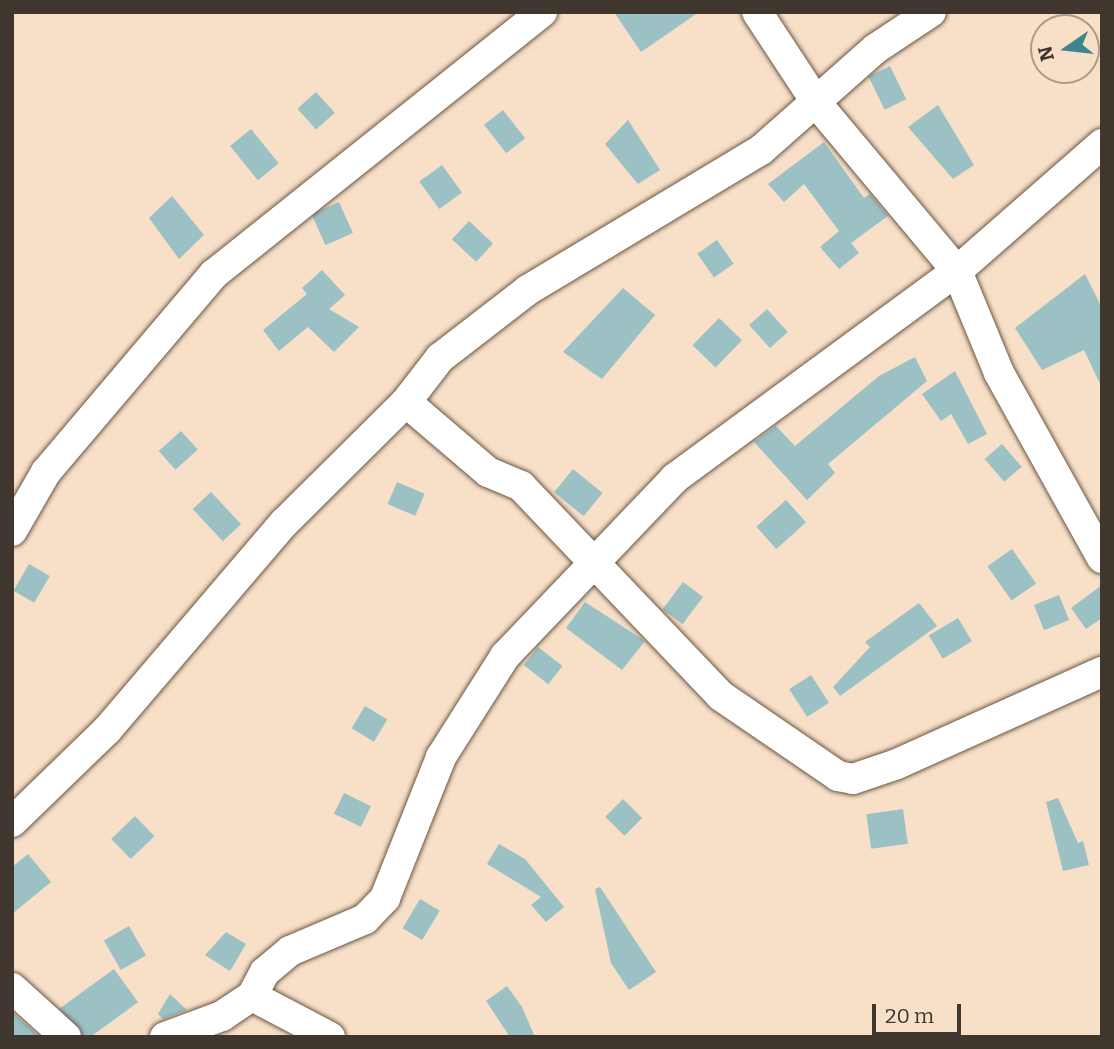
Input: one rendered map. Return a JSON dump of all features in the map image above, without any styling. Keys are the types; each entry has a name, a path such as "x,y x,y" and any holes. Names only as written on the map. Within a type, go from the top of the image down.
{"street":[{"path":"12,531 46,472 214,274 542,12"},
{"path":"757,12 818,105 957,271 999,373 1102,558"},
{"path":"12,822 107,730 284,523 406,402 440,358 486,318 761,150 818,105 839,77 930,12"},
{"path":"165,1037 222,1016 252,996 265,972 290,951 365,919 386,898 440,757 488,676 675,478 957,271 1102,144"},
{"path":"406,402 488,472 522,486 591,566 721,696 814,763 853,779 1102,672"},
{"path":"12,988 66,1037"},
{"path":"252,996 330,1037"}],"building":[{"path":"614,12 699,12 641,52"},
{"path":"890,66 906,99 885,110 868,77"},
{"path":"316,92 335,113 316,130 297,109"},
{"path":"938,105 974,165 953,179 908,127"},
{"path":"503,110 525,138 506,153 484,125"},
{"path":"628,120 660,170 638,184 605,144"},
{"path":"251,129 279,163 258,180 230,146"},
{"path":"824,142 864,198 870,194 888,216 851,243 859,253 839,269 820,247 839,231 804,184 784,202 768,184"},
{"path":"442,165 462,193 439,209 419,181"},
{"path":"172,196 204,235 179,259 149,218"},
{"path":"339,202 353,233 325,245 312,214"},
{"path":"469,221 493,244 476,262 452,239"},
{"path":"717,240 734,264 714,278 697,254"},
{"path":"322,270 345,295 329,309 359,327 334,352 308,327 279,351 263,330 307,294 302,288"},
{"path":"1085,274 1102,308 1102,388 1084,350 1042,370 1015,328"},
{"path":"623,288 655,315 602,379 563,352"},
{"path":"767,309 788,332 770,348 749,325"},
{"path":"719,318 742,340 716,368 693,345"},
{"path":"915,357 927,381 828,464 835,473 807,500 754,442 776,426 795,446 879,376"},
{"path":"955,371 987,434 968,444 951,414 941,421 922,394"},
{"path":"181,431 198,450 175,470 159,451"},
{"path":"1002,444 1022,467 1004,482 985,459"},
{"path":"573,469 603,493 584,516 554,492"},
{"path":"397,482 425,494 415,516 388,504"},
{"path":"211,492 241,524 223,541 193,509"},
{"path":"786,500 806,522 776,549 756,527"},
{"path":"1012,549 1036,583 1012,601 987,566"},
{"path":"29,564 50,576 34,603 14,591"},
{"path":"683,582 703,597 683,624 663,609"},
{"path":"1102,585 1102,618 1086,629 1071,608"},
{"path":"1059,595 1069,620 1044,630 1034,605"},
{"path":"585,602 645,641 622,670 566,628"},
{"path":"919,603 937,626 840,696 833,687 870,647 865,642"},
{"path":"958,618 972,641 943,659 929,636"},
{"path":"538,647 562,666 548,684 524,665"},
{"path":"811,675 829,703 807,717 789,689"},
{"path":"365,706 387,719 374,742 352,728"},
{"path":"344,793 371,806 361,827 334,814"},
{"path":"1058,798 1078,843 1083,841 1089,865 1063,871 1046,802"},
{"path":"623,799 642,818 624,836 605,817"},
{"path":"903,809 908,844 871,849 866,814"},
{"path":"135,816 154,836 131,859 111,839"},
{"path":"499,844 525,859 564,907 546,922 531,905 541,897 487,864"},
{"path":"28,854 51,882 12,914 12,867"},
{"path":"600,887 656,972 629,990 611,963 595,889"},
{"path":"420,899 440,911 422,940 402,928"},
{"path":"129,926 146,955 121,970 104,940"},
{"path":"226,932 246,944 230,971 205,955"},
{"path":"114,969 138,1002 90,1037 81,1037 60,1008"},
{"path":"507,986 522,1007 535,1037 510,1037 486,1001"},
{"path":"170,994 187,1010 163,1019 158,1014"},
{"path":"12,1012 40,1037 12,1037"}]}
